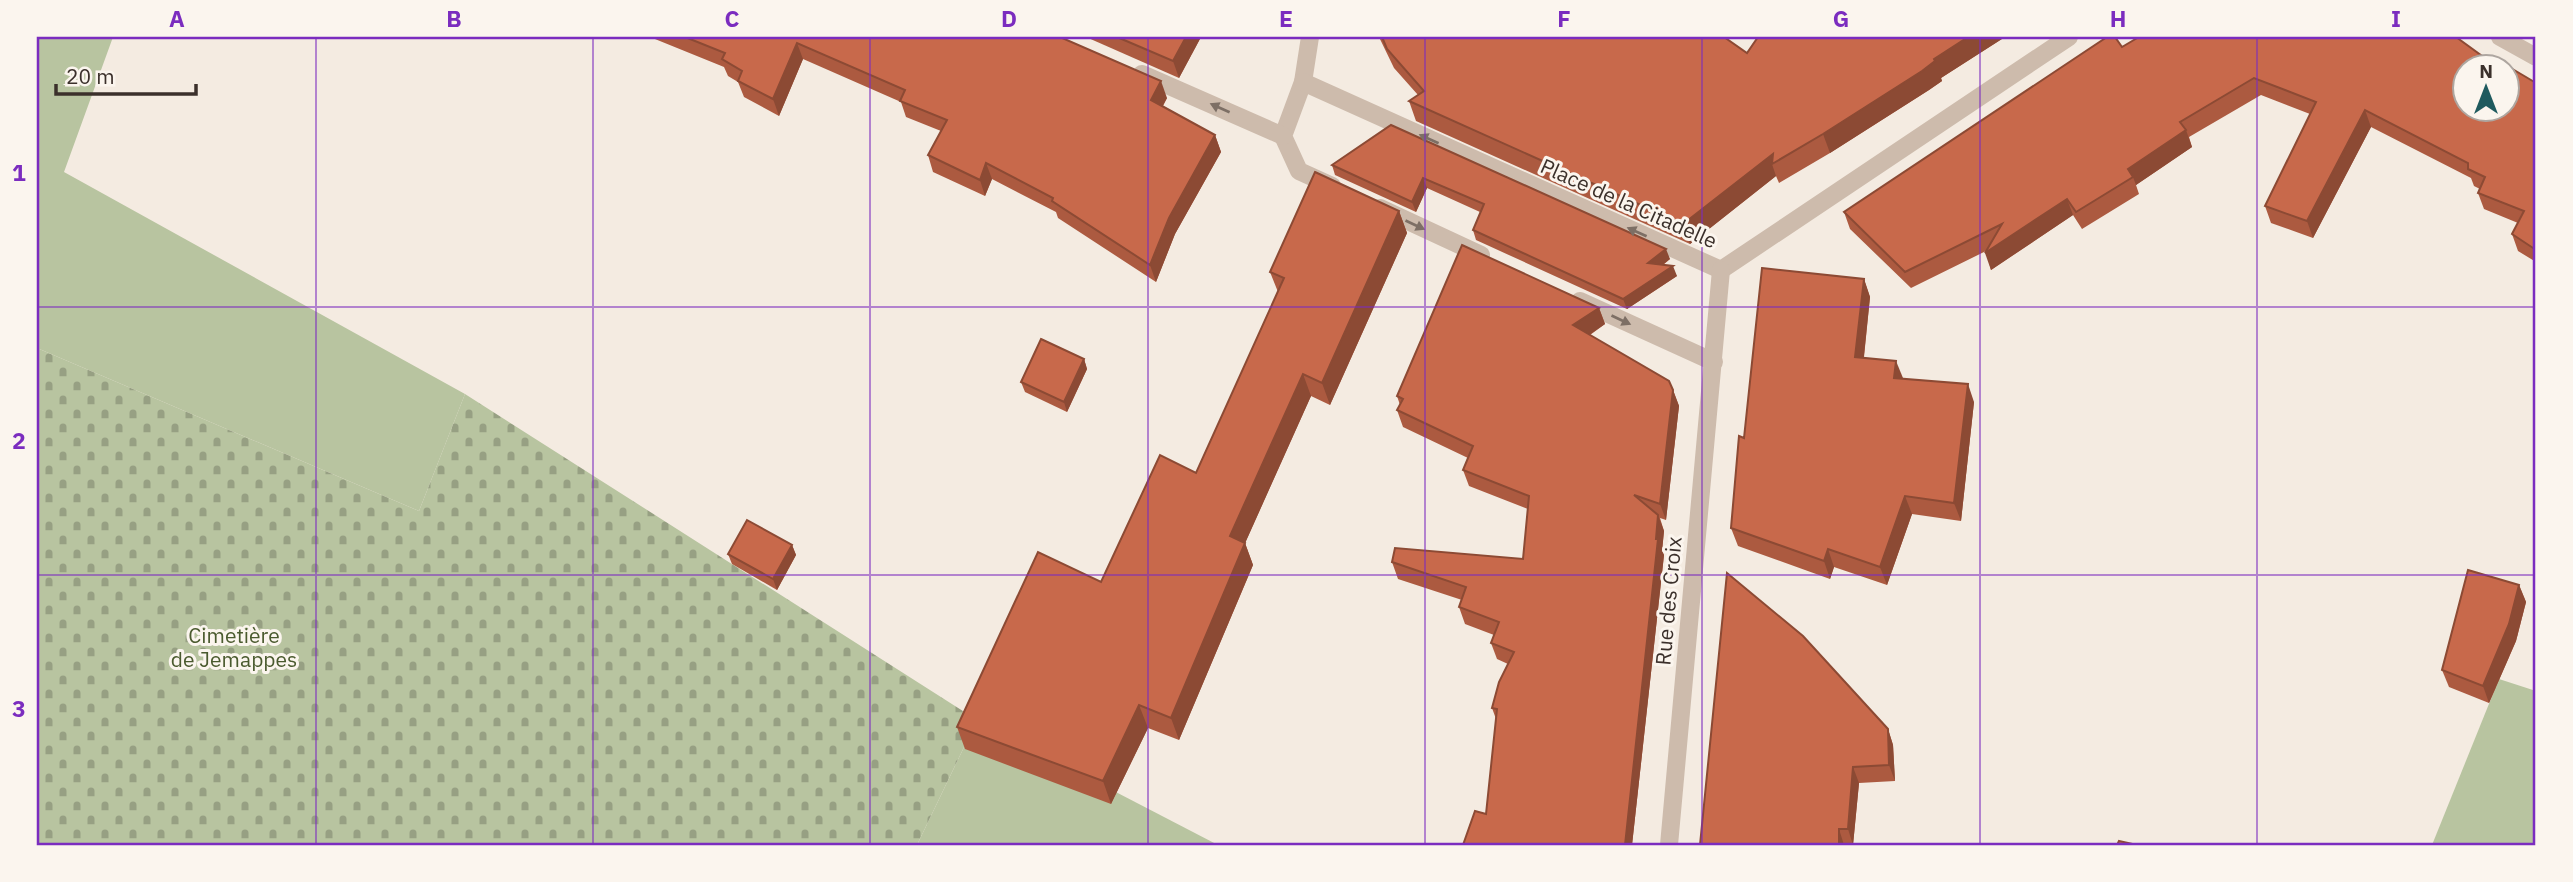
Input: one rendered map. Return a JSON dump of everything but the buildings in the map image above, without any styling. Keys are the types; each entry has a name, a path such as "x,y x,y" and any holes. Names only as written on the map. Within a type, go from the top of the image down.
{"street":[{"path":"1283,136 1303,82 1310,37"},
{"path":"1721,270 2069,37"},
{"path":"2500,37 2536,57"},
{"path":"1120,64 1283,136 1299,171 1502,265"},
{"name":"Place de la Citadelle","path":"1303,82 1721,270 1714,362"},
{"path":"1564,293 1714,362"},
{"name":"Rue des Croix","path":"1669,845 1714,362"}],"green space":[{"path":"37,37 113,37 64,172 465,394 419,511 37,348"},
{"name":"Cimetière de Jemappes","path":"37,348 419,511 465,394 977,720 917,845 37,845"},
{"path":"2499,679 2536,691 2536,845 2432,845"},
{"path":"977,720 1218,845 917,845"}]}
